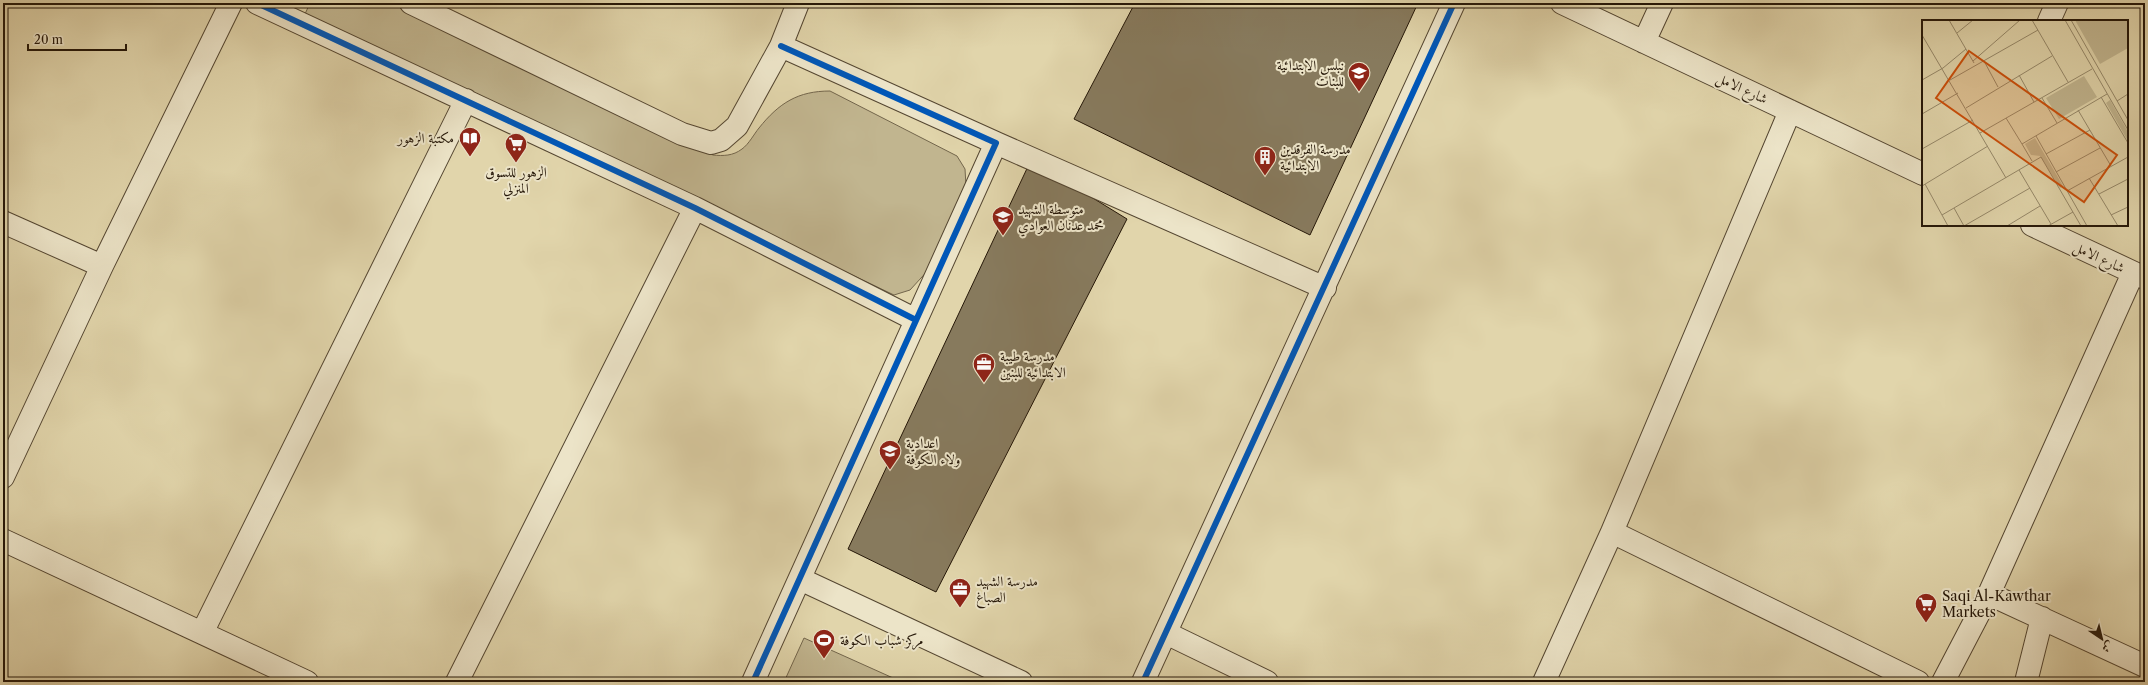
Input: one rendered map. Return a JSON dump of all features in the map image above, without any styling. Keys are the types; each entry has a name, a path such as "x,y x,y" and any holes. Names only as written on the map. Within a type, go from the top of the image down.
{"street":[{"path":"3,477 102,266 231,3"},
{"path":"257,3 287,9 466,100 695,208 916,320"},
{"path":"411,3 682,134 711,143 721,140 737,126 781,46 798,3"},
{"path":"1143,682 1325,288 1454,3"},
{"name":"شارع الامل","path":"1562,3 1922,174"},
{"path":"1644,42 1662,3"},
{"path":"2049,20 2057,3"},
{"path":"781,46 996,143 1325,288"},
{"path":"202,633 466,100"},
{"path":"1544,682 1612,532 1790,111"},
{"path":"753,682 996,143"},
{"path":"457,682 695,208"},
{"path":"3,222 102,266"},
{"name":"شارع الامل","path":"2034,226 2139,275"},
{"path":"1943,682 1989,594 2139,275"},
{"path":"1612,532 1918,682"},
{"path":"3,540 307,682"},
{"path":"800,579 1021,682"},
{"path":"1989,594 2145,666"},
{"path":"2026,682 2042,618"},
{"path":"1166,633 1266,682"}],"shaded area":[{"path":"310,3 390,3 713,155 728,155 742,149 766,119 790,100 808,93 830,91 957,156 965,169 966,186 932,266 910,290 894,295 305,14"},
{"name":"مركز شباب الكوفة","path":"804,638 902,682 784,682"}],"building":[{"name":"مدرسة الفرقدين الابتدائية","path":"1135,3 1418,3 1310,235 1074,119"},
{"name":"مدرسة طيبة الابتدائية للبنين","path":"1031,160 1127,219 936,592 848,549"}],"cycle path":[{"path":"257,3 695,208 916,320"},
{"path":"1143,682 1454,3"},
{"path":"753,682 996,143 781,46"}],"place":[{"name":"نبلس الابتدائية للبنات","path":"1359,92"},
{"name":"مكتبة الزهور","path":"470,158"},
{"name":"الزهور للتسوق المنزلي","path":"516,164"},
{"name":"مدرسة الفرقدين الابتدائية","path":"1265,176"},
{"name":"متوسطة الشهيد محمد عدنان العوادي","path":"1003,236"},
{"name":"مدرسة طيبة الابتدائية للبنين","path":"984,384"},
{"name":"اعدادية ولاء الكوفة","path":"890,470"},
{"name":"مدرسة الشهيد الصباغ","path":"960,608"},
{"name":"Saqi Al-Kawthar Markets","path":"1926,624"},
{"name":"مركز شباب الكوفة","path":"824,660"}]}
